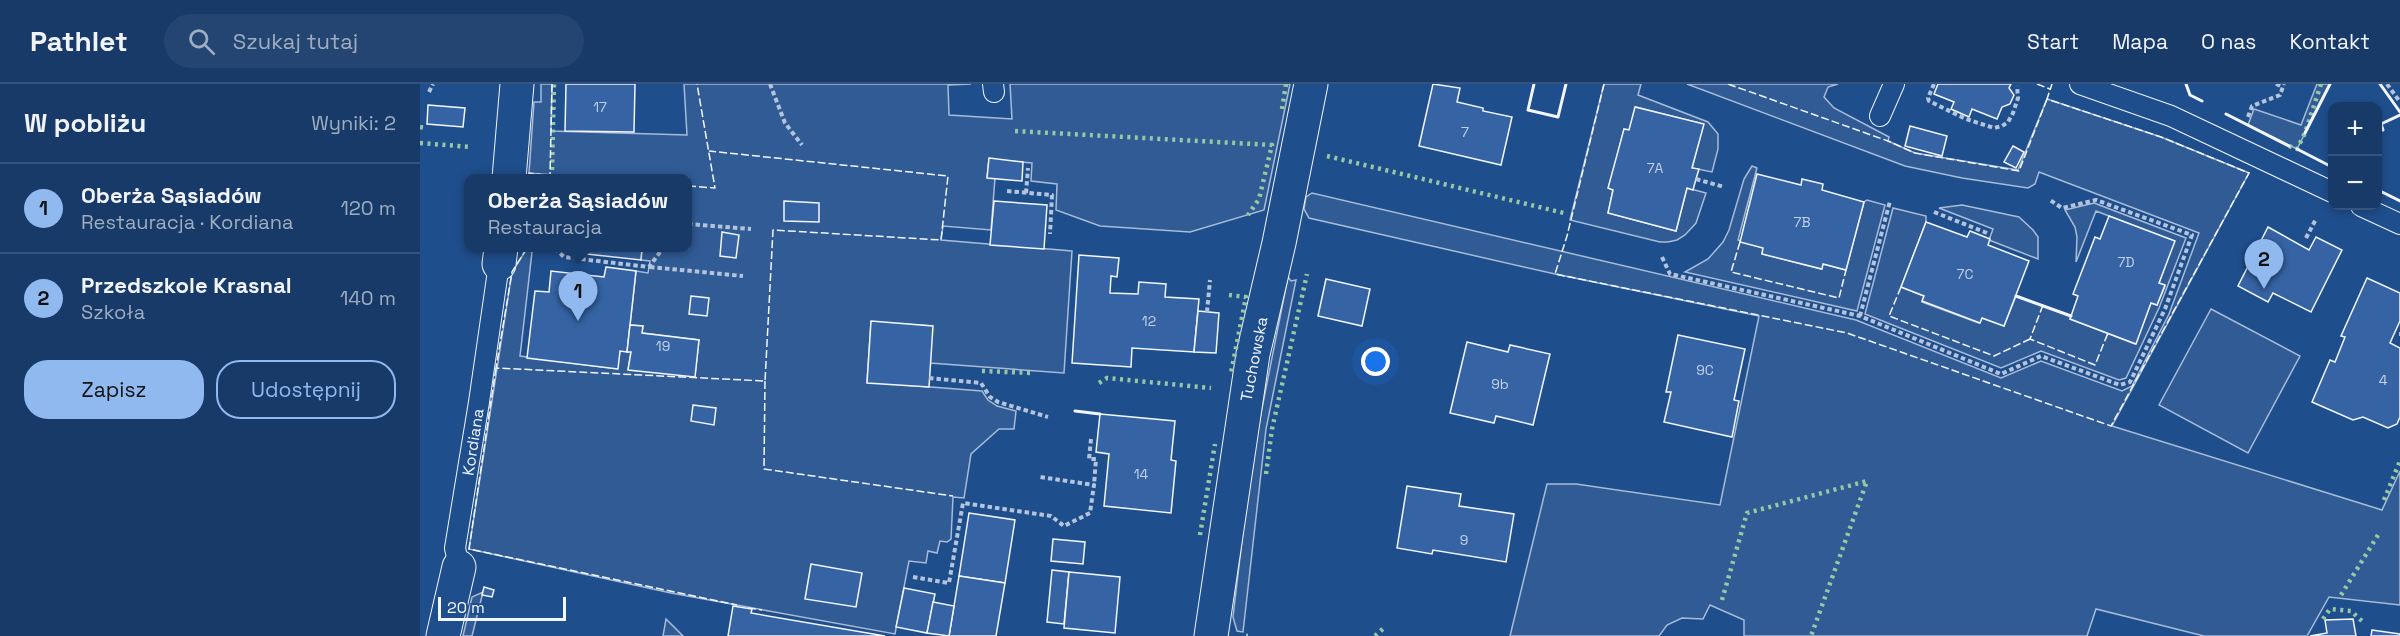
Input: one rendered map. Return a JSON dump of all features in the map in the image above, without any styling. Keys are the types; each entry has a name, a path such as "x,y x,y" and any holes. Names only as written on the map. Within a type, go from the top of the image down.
{"street":[{"path":"508,174 517,84"},
{"name":"Tuchowska","path":"1211,636 1253,354 1279,243 1311,84"},
{"name":"Kordiana","path":"443,636 459,567"}],"lane":[{"path":"1880,117 1894,84"},
{"path":"2080,84 2171,116 2328,190"},
{"path":"2370,210 2400,224"},
{"name":"Kordiana","path":"459,567 455,548 500,256"}],"path":[{"path":"429,92 433,84"},
{"path":"770,84 785,123 802,145"},
{"path":"1934,84 1928,98 1929,101 1966,119 1994,128 2008,122 2013,113 2018,98 2017,86"},
{"path":"2246,124 2252,106 2280,95 2283,85 2276,84"},
{"path":"2387,84 2398,95 2400,102"},
{"path":"1026,193 1028,168"},
{"path":"1696,179 1724,187"},
{"path":"1007,191 1052,195 1050,234"},
{"path":"1662,257 1670,274 1860,316 2001,374 2041,356 2120,385 2130,382 2164,309 2193,235 2096,200 2062,208 2050,200"},
{"path":"1860,316 1890,201"},
{"path":"1934,212 1987,233"},
{"path":"2306,238 2314,223"},
{"path":"692,224 751,229"},
{"path":"559,252 564,257 743,276"},
{"path":"649,267 660,252"},
{"path":"1207,312 1210,280"},
{"path":"929,378 981,382 990,397 998,402 1048,417"},
{"path":"913,577 949,583 963,503 1051,516 1064,526 1090,513 1096,459 1089,459 1091,440"},
{"path":"1040,477 1094,485"}],"shaded area":[{"path":"541,84 552,84 551,131 687,135 684,84 971,84 948,85 949,115 1012,119 1010,84 1290,84 1264,210 1190,232 1100,226 1056,210 1057,184 1031,181 1032,163 989,159 987,177 995,178 991,230 943,226 941,240 1072,251 1064,373 930,363 932,326 871,322 867,382 982,391 988,400 997,406 1016,411 1014,429 999,429 971,454 964,498 953,497 951,539 947,542 940,541 937,553 928,551 926,563 909,561 895,634 671,593 469,549 512,272 525,252 532,252 520,356 617,369 620,351 631,352 628,369 695,376 699,340 642,333 643,326 630,325 636,271 648,273 650,261 641,260 642,252 692,252 692,174 529,173 534,102 541,102"},
{"path":"1604,84 1641,84 1638,95 1708,122 1718,134 1718,149 1712,172 1692,168 1703,124 1636,107 1629,130 1624,129 1609,188 1613,190 1608,213 1676,231 1687,188 1706,193 1696,223 1677,240 1660,242 1570,220"},
{"path":"1687,84 1838,84 1828,87 1824,97 1834,108 1889,137 1888,141 1915,153 2018,170 2047,99 2161,137 2249,173 2112,426 2382,510 2400,471 2400,605 2329,597 2307,636 2204,636 2096,609 2087,636 1744,636 1744,620 1710,605 1703,619 1682,618 1667,625 1659,636 1510,636 1547,484 1576,484 1720,505 1759,316 1555,274 1309,218 1304,209 1306,197 1312,193 1856,320 2001,378 2041,361 2122,391 2132,386 2169,314 2199,233 2039,172 2035,184 2028,188 1905,166"},
{"path":"2317,84 2330,84 2297,149 2248,125 2254,109 2301,125"},
{"path":"1752,166 1757,168 1738,240 1763,248 1762,254 1821,269 1823,264 1846,270 1864,202 1867,200 1885,205 1857,311 1685,272 1708,259 1723,242 1729,230 1744,179"},
{"path":"2094,203 2186,238 2159,308 2126,378 2119,380 2041,351 2001,368 1865,314 1893,208 1926,216 1926,222 1901,287 1924,296 1922,302 1979,323 1982,318 2004,326 2016,296 2071,316 2070,319 2135,344 2151,303 2157,305 2165,286 2159,283 2174,241 2096,211 2076,262 2075,227 2065,210"},
{"path":"1962,205 2019,217 2038,237 2038,259 1989,240 1993,229 1939,208"},
{"path":"1288,277 1291,281 1296,280 1266,429 1243,632 1237,631 1233,617 1251,464"},
{"path":"2211,309 2300,356 2248,453 2159,405"},
{"path":"483,592 472,636 463,636 472,597"},
{"path":"666,619 683,636 663,636"}],"building":[{"path":"566,84 635,84 634,132 565,131"},
{"path":"1433,84 1460,88 1457,102 1483,108 1483,111 1512,117 1501,165 1419,146"},
{"path":"1938,84 2011,84 2009,88 2014,95 2010,104 2002,107 1997,119 1972,109 1969,117 1951,109 1954,102 1934,94"},
{"path":"428,105 465,108 463,127 427,124"},
{"path":"1635,107 1704,124 1692,168 1699,169 1693,190 1687,188 1676,231 1608,213 1613,190 1608,188 1624,129 1629,130"},
{"path":"1910,126 1947,136 1942,156 1905,146"},
{"path":"2013,146 2024,152 2016,168 2004,162"},
{"path":"989,158 1023,162 1022,181 987,178"},
{"path":"1757,174 1801,185 1802,179 1823,184 1822,190 1864,202 1846,270 1823,264 1822,269 1762,254 1763,248 1740,242"},
{"path":"784,201 819,203 819,222 784,221"},
{"path":"994,201 1047,205 1044,249 990,245"},
{"path":"2109,216 2175,241 2159,283 2165,285 2157,305 2151,303 2136,344 2070,319 2078,296 2073,294 2095,237 2100,239"},
{"path":"1926,222 1967,237 1970,231 1990,239 1988,245 2029,261 2004,326 1982,318 1980,323 1922,301 1924,296 1901,287"},
{"path":"2268,227 2309,250 2316,237 2342,250 2311,312 2273,293 2268,302 2238,286"},
{"path":"722,232 739,235 736,258 720,256"},
{"path":"587,252 642,252 641,260 587,254"},
{"path":"1079,255 1119,258 1117,277 1111,276 1110,293 1138,294 1139,282 1166,284 1165,297 1199,299 1194,352 1132,348 1131,367 1072,363"},
{"path":"606,267 636,271 627,352 620,351 618,369 527,358 535,291 549,292 551,271 604,277"},
{"path":"2367,278 2400,293 2400,321 2390,343 2400,348 2400,417 2397,424 2388,428 2363,417 2353,420 2312,402 2330,360 2335,362 2345,337 2341,336"},
{"path":"1326,279 1370,289 1362,326 1318,316"},
{"path":"691,296 709,298 707,316 689,314"},
{"path":"1198,311 1219,313 1216,353 1194,352"},
{"path":"871,321 933,326 929,387 867,383"},
{"path":"630,325 643,326 642,333 699,340 695,377 628,370 631,352 627,352"},
{"path":"1678,335 1745,349 1734,400 1739,401 1732,437 1664,422 1671,392 1666,392"},
{"path":"1467,342 1508,352 1510,345 1550,354 1533,425 1496,416 1494,423 1450,413"},
{"path":"693,405 716,408 714,425 691,421"},
{"path":"1100,414 1175,421 1171,460 1176,461 1171,513 1104,506 1109,454 1096,452"},
{"path":"1407,486 1461,494 1459,506 1514,514 1506,562 1433,550 1432,554 1397,548"},
{"path":"969,513 1015,520 1005,583 959,576"},
{"path":"1053,539 1085,542 1083,564 1051,561"},
{"path":"811,564 862,573 856,607 805,599"},
{"path":"1052,570 1069,572 1064,624 1047,622"},
{"path":"1069,572 1120,577 1115,633 1064,628"},
{"path":"959,576 1005,583 996,636 949,636"},
{"path":"484,587 494,590 492,597 482,595"},
{"path":"904,588 935,594 927,633 896,627"},
{"path":"933,602 954,606 949,636 927,633"},
{"path":"733,606 752,609 751,613 885,636 728,636"},
{"path":"2353,619 2356,636 2310,636 2327,633 2325,620"},
{"path":"2372,630 2400,634 2400,636 2371,636"}],"hedge":[{"path":"552,170 554,84"},
{"path":"1282,109 1286,84"},
{"path":"2289,146 2297,149 2305,133 2321,84"},
{"path":"420,127 426,128"},
{"path":"1015,131 1272,145 1259,199 1248,215"},
{"path":"420,143 471,147"},
{"path":"1327,156 1564,213"},
{"path":"1266,474 1272,429 1307,274"},
{"path":"1229,295 1246,297 1231,373"},
{"path":"982,371 1032,373"},
{"path":"1099,383 1107,378 1211,388"},
{"path":"1200,535 1215,444"},
{"path":"2384,500 2400,461"},
{"path":"1722,600 1747,513 1867,481 1811,636"},
{"path":"2341,595 2378,535"},
{"path":"2323,619 2330,609 2351,611 2363,622"},
{"path":"1375,636 1385,627"}],"fence":[{"path":"550,174 552,84"},
{"path":"692,186 715,188 697,84"},
{"path":"1604,84 1567,236 1555,274 1847,333 2111,426 2249,173 2161,137 2047,99 2052,84"},
{"path":"1728,84 1888,141 1915,153 2019,171 2047,99"},
{"path":"2037,84 2050,89"},
{"path":"524,252 512,272 496,368 765,381 773,230 941,240 948,176 709,151"},
{"path":"529,174 536,174"},
{"path":"1740,242 1731,272 1839,298 1846,270"},
{"path":"1901,287 1889,316 1994,356 2030,339"},
{"path":"2043,305 2030,339 2095,365 2108,333"},
{"path":"496,368 469,549 737,605"},
{"path":"765,381 764,469 953,496"},
{"path":"748,608 762,610"}],"wall":[{"path":"1534,84 1528,110 1558,117 1566,84"},
{"path":"2186,84 2190,95 2202,101"},
{"path":"2305,133 2330,84"},
{"path":"2380,84 2400,112"},
{"path":"2226,114 2289,146"},
{"path":"2383,130 2381,124 2400,115"},
{"path":"2297,149 2328,165"},
{"path":"2382,192 2400,201"},
{"path":"2016,296 2071,316"},
{"path":"1075,411 1100,414"}],"place":[{"name":"Przedszkole Krasnal","path":"2264,289"},
{"name":"Oberża Sąsiadów","path":"578,321"}]}
